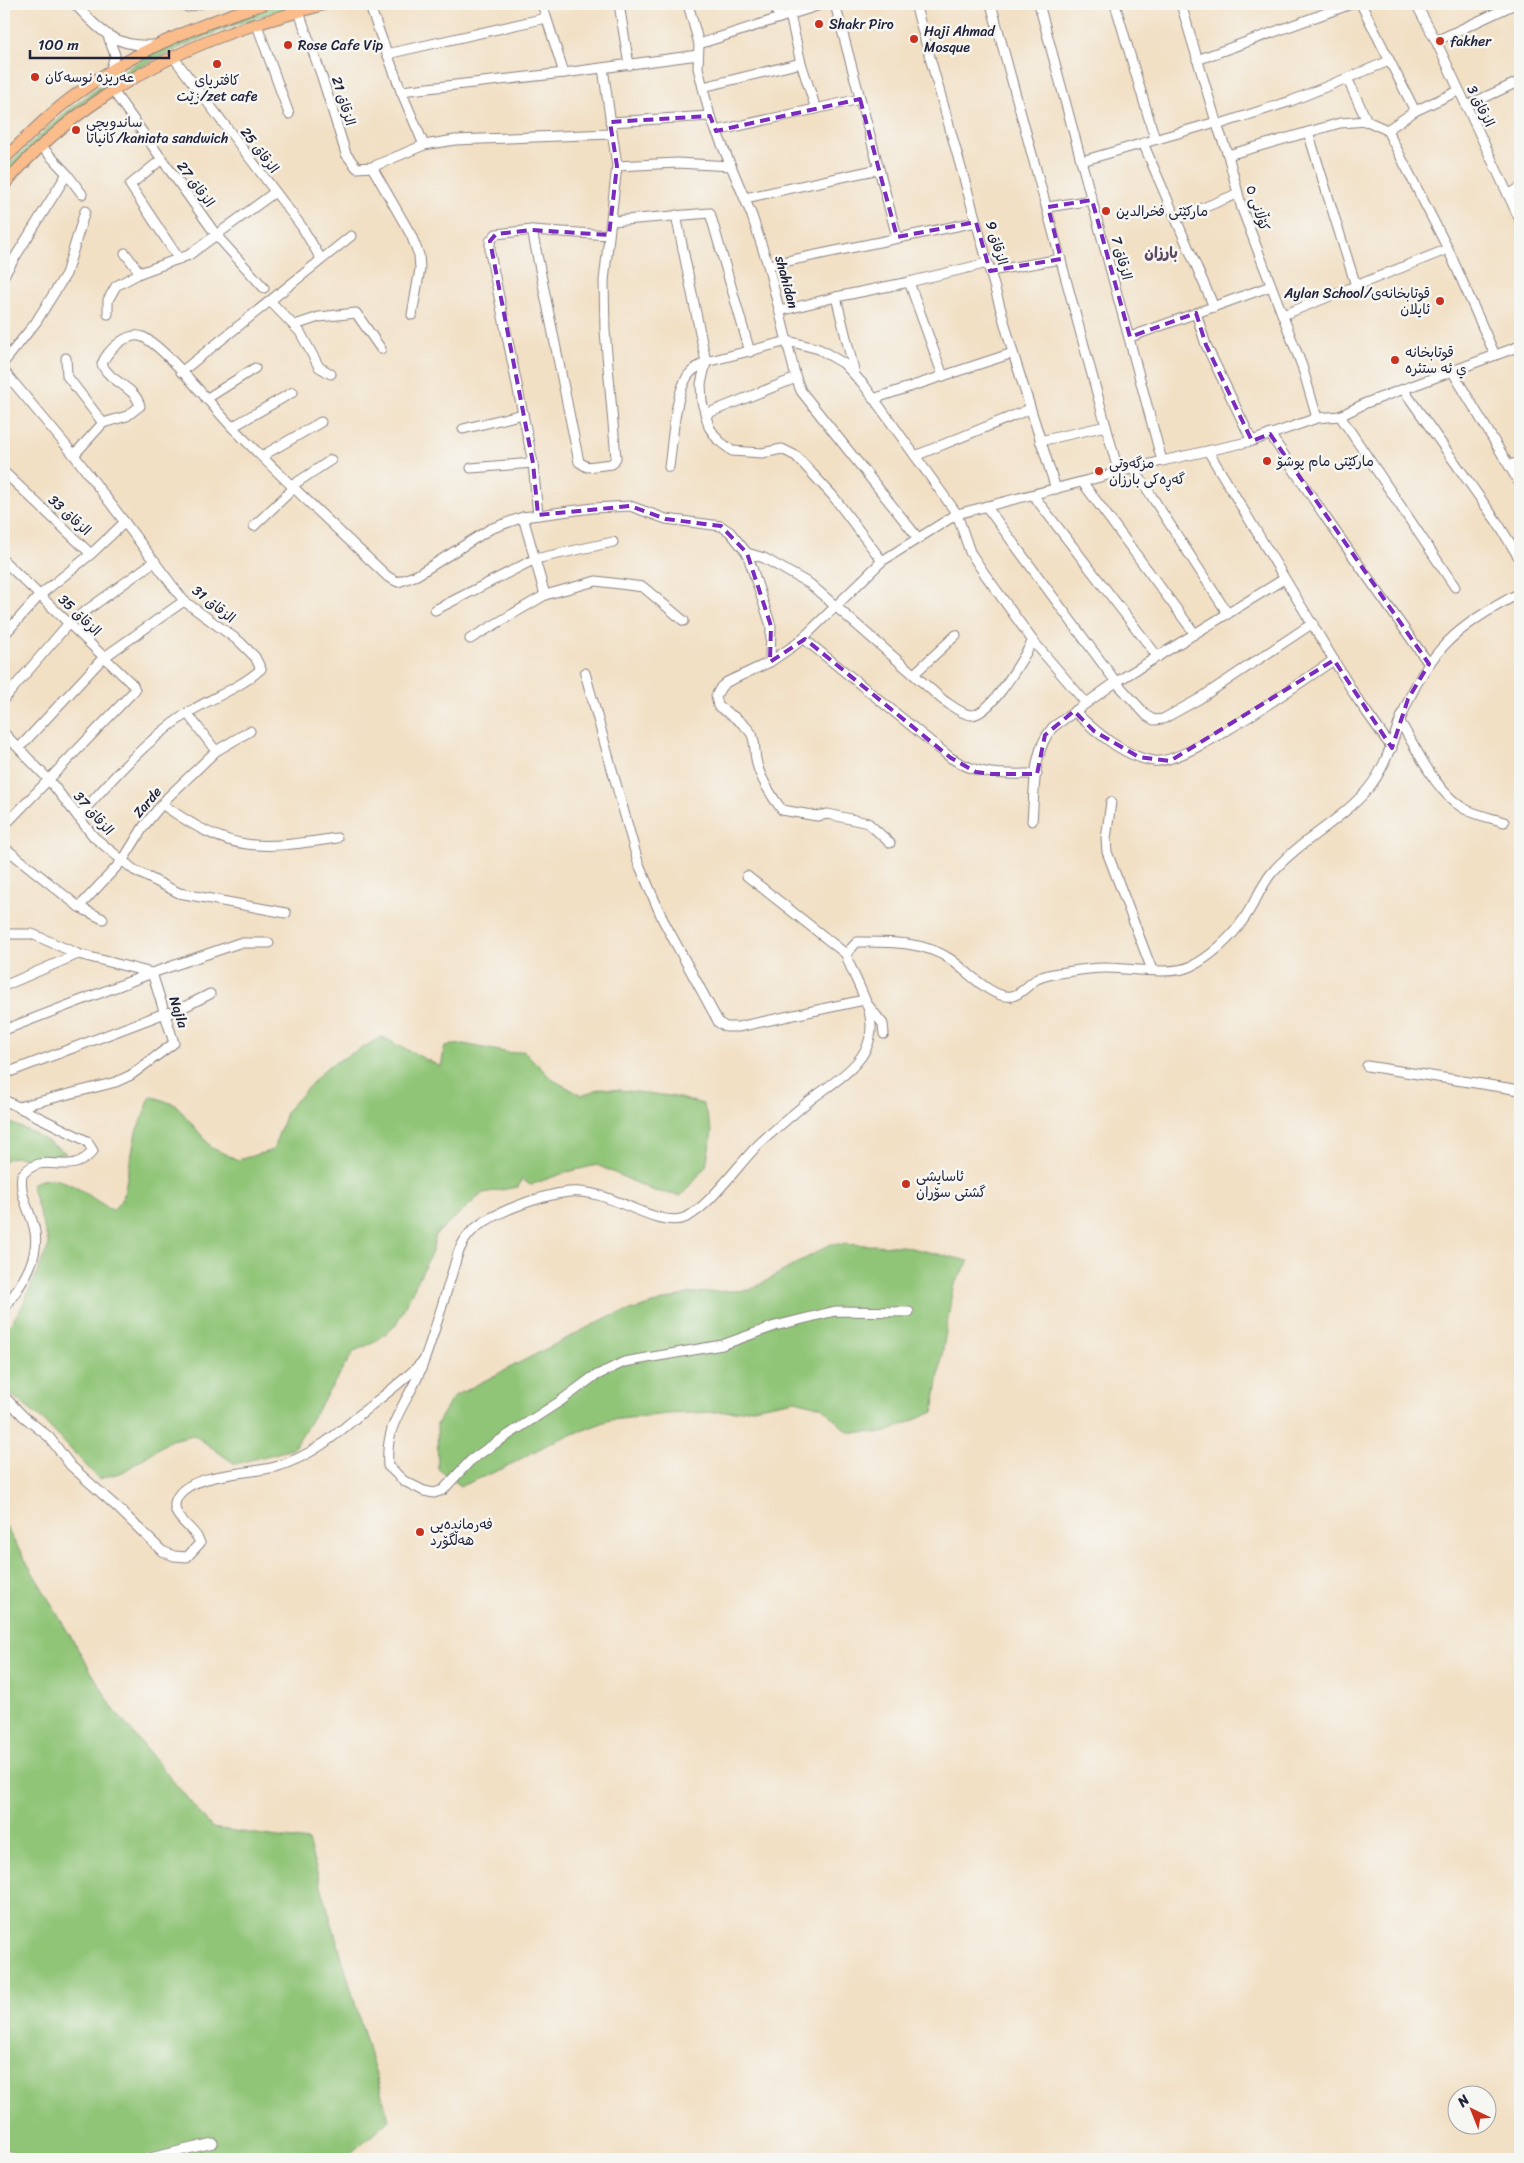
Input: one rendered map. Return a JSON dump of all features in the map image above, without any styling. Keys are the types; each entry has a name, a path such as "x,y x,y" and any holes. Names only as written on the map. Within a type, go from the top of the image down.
{"main road":[{"path":"4,159 71,98 110,72 157,45 221,17 264,4"},
{"path":"4,185 42,147 89,107 113,91 174,58 227,34 303,8 325,4"}],"street":[{"path":"181,5 188,7 200,4"},
{"path":"369,4 386,54 424,145"},
{"path":"542,4 564,74"},
{"path":"619,4 629,65"},
{"name":"shahidan","path":"688,4 699,44 698,68 710,116 744,198 768,265 796,378 801,391 918,538"},
{"path":"775,4 779,18"},
{"path":"699,44 824,4"},
{"path":"834,4 897,237"},
{"name":"الزقاق 9","path":"915,4 1013,353 1056,489"},
{"path":"991,4 1048,207 1119,474"},
{"name":"الزقاق 7","path":"1039,4 1162,461"},
{"path":"1115,4 1155,139"},
{"name":"کۆڵانی ٥","path":"1181,4 1216,123 1228,154 1238,194 1283,315 1317,418"},
{"path":"1197,60 1351,4"},
{"path":"1361,4 1415,111"},
{"name":"الزقاق 3","path":"1416,4 1436,42 1520,220"},
{"path":"1436,42 1515,4"},
{"path":"78,5 108,36 115,54 110,72"},
{"name":"الزقاق 21","path":"303,8 346,154 357,168 372,167"},
{"path":"790,15 801,63 816,109"},
{"path":"386,54 546,18"},
{"path":"257,25 289,114"},
{"path":"108,36 130,45 157,45"},
{"path":"401,91 564,74 698,55"},
{"name":"الزقاق 25","path":"174,58 302,228 321,260"},
{"path":"1082,161 1291,101 1389,61"},
{"path":"703,87 801,63"},
{"path":"532,230 579,462 587,467 612,464 616,458 605,330 604,281 617,166 603,68"},
{"path":"1347,78 1367,121"},
{"path":"1466,106 1520,81"},
{"name":"الزقاق 27","path":"113,91 217,236 264,288"},
{"path":"1387,130 1415,111 1458,91"},
{"path":"716,131 860,99"},
{"path":"610,122 710,116"},
{"path":"1228,154 1340,123 1367,121 1387,130 1448,249 1495,355"},
{"path":"1308,132 1356,286"},
{"path":"412,315 420,269 419,255 411,235 372,167 424,145 464,140 611,134"},
{"path":"1143,143 1214,306"},
{"path":"42,147 67,174 82,194"},
{"path":"162,159 130,184 179,259"},
{"path":"617,166 677,162 731,166"},
{"path":"744,198 879,169"},
{"path":"4,274 67,174"},
{"path":"1508,195 1520,188"},
{"path":"108,314 108,300 116,286 140,273 189,255 275,192"},
{"path":"1176,219 1238,194"},
{"path":"1048,207 1092,200"},
{"path":"4,362 36,322 66,274 85,211"},
{"path":"612,221 710,213 713,218 750,352"},
{"path":"676,215 706,362 701,384 702,402 709,427 718,440 732,451 762,452 782,449 796,456 833,496 882,561"},
{"path":"768,265 976,222"},
{"path":"538,515 533,463 490,253 490,241 496,234 532,230 609,235"},
{"path":"181,372 351,236"},
{"path":"1283,315 1448,249"},
{"path":"125,253 140,273"},
{"path":"780,311 836,297 989,267 1061,259"},
{"path":"909,282 943,376"},
{"path":"1130,337 1271,286"},
{"path":"836,297 856,376"},
{"path":"270,301 295,325 319,367 330,374"},
{"path":"295,325 319,317 356,313 381,349"},
{"path":"1196,313 1206,345 1252,441"},
{"path":"74,455 103,423 127,416 140,406 132,393 105,372 102,364 105,356 118,345 132,336 141,336 158,346 232,427 381,570 398,582 417,575 490,529 523,518 593,508 630,506 666,519 721,526 730,532 747,553 771,626 770,662"},
{"path":"669,467 680,397 687,376 695,368 706,362 788,341 820,349 843,363 856,376 957,514 970,552 1033,641 1086,703"},
{"path":"890,843 868,823 828,814 817,816 782,810 772,796 756,760 756,747 751,733 739,721 718,706 716,696 721,687 727,682 770,662 804,638 882,561 957,514 1119,474 1162,461 1252,441 1317,418 1340,416 1366,403 1520,346"},
{"path":"873,399 1013,353"},
{"path":"66,358 67,376 103,423"},
{"path":"206,400 255,368"},
{"path":"1452,371 1520,484"},
{"name":"الزقاق 31","path":"4,372 74,455 184,601 240,642 255,657 261,669 250,680 188,713 164,730 120,770 78,817"},
{"path":"706,414 796,378"},
{"path":"1403,389 1497,522 1520,559"},
{"path":"232,427 293,392"},
{"path":"915,456 1030,409"},
{"path":"463,430 523,414"},
{"path":"1340,416 1455,587"},
{"path":"262,456 322,422"},
{"path":"1040,441 1106,426"},
{"path":"1270,434 1326,518 1429,664"},
{"path":"1208,451 1356,697 1392,748"},
{"path":"254,526 294,486 331,460"},
{"path":"1510,465 1520,462"},
{"path":"471,468 533,463"},
{"path":"1134,469 1228,614"},
{"name":"الزقاق 33","path":"4,472 91,554 40,595 4,635"},
{"path":"1083,483 1195,634"},
{"path":"1033,495 1158,657"},
{"path":"986,506 1116,682 1154,720 1163,718 1199,699 1313,624"},
{"path":"523,518 546,595"},
{"path":"91,554 125,522"},
{"path":"435,610 535,559 613,542"},
{"path":"747,553 764,558 810,584 944,700 961,712 971,715 979,712 1004,686 1033,641"},
{"name":"الزقاق 35","path":"4,561 133,685 135,690 49,780"},
{"path":"4,699 69,624 155,561"},
{"path":"1032,821 1040,748 1045,735 1053,727 1116,682 1284,578"},
{"path":"470,639 546,595 596,581 643,587 684,621"},
{"path":"846,954 857,942 898,943 922,948 950,959 994,993 1008,996 1023,991 1038,979 1064,972 1104,968 1152,970 1190,968 1204,959 1243,921 1272,874 1327,828 1367,790 1382,770 1392,748 1408,699 1429,664 1445,643 1476,617 1520,593"},
{"path":"19,748 104,658 184,601"},
{"path":"914,674 956,635"},
{"path":"804,638 951,758 965,767 992,774 1037,774"},
{"path":"1074,711 1094,731 1139,757 1154,762 1170,761 1190,752 1334,660"},
{"path":"585,673 638,862 664,920 719,1023 726,1027 738,1027 864,1000"},
{"path":"188,713 216,751"},
{"path":"1400,722 1420,753 1426,770 1447,793 1464,809 1504,822"},
{"name":"Zarde","path":"79,907 123,860 144,826 162,804 216,751 250,730"},
{"name":"الزقاق 37","path":"4,733 49,780 94,837 134,870 179,893 286,913"},
{"path":"4,826 49,780"},
{"path":"1111,802 1106,839 1107,852 1152,970"},
{"path":"162,804 186,821 235,844 280,847 337,838"},
{"path":"4,847 79,907 103,919"},
{"path":"747,876 846,954 871,1017 872,1031 868,1045 861,1057 760,1143 692,1215 672,1220 603,1195 586,1192 568,1192 504,1212 480,1224 462,1242 424,1360 393,1428 387,1450 388,1466 404,1481 424,1491 434,1493 443,1490 470,1461 488,1448 559,1402 593,1377 624,1362 722,1345 775,1326 835,1311 909,1312"},
{"path":"4,934 32,934 78,954 152,973"},
{"path":"4,941 18,934"},
{"path":"4,1030 152,973 239,944 269,943"},
{"path":"4,986 78,954"},
{"name":"Najla","path":"18,1107 116,1082 131,1075 174,1043 152,973"},
{"path":"4,1074 165,1013 174,1012 210,994"},
{"path":"864,1000 883,1024 884,1034"},
{"path":"1367,1066 1520,1090"},
{"path":"4,1100 87,1141 93,1151 79,1163 38,1163 28,1168 22,1175 22,1198 34,1229 34,1252 26,1275 4,1309"},
{"path":"4,1396 22,1416 49,1437 72,1466 162,1551 174,1556 187,1557 200,1543 198,1537 177,1515 175,1505 178,1496 188,1486 204,1480 275,1467 314,1451 327,1443 389,1393 424,1360"},
{"path":"146,2159 212,2143"},
{"path":"4,2158 16,2159"}],"highlighted area":[{"path":"860,99 897,237 976,222 990,271 1061,259 1048,207 1092,200 1130,337 1196,313 1206,345 1252,441 1270,434 1429,664 1408,699 1392,748 1334,660 1170,761 1139,757 1094,731 1074,711 1045,735 1037,774 992,774 976,772 951,758 805,639 770,662 771,626 747,553 721,526 666,519 630,506 538,515 533,463 490,241 496,234 532,230 609,235 617,166 610,122 710,116 716,131"}],"green space":[{"path":"280,4 286,4 287,8 203,37 176,49 99,92 56,126 4,180 4,170 41,134 80,101 122,72 194,34"},
{"path":"382,1037 441,1067 445,1046 464,1044 509,1053 524,1051 553,1080 581,1095 602,1088 671,1096 703,1104 712,1131 706,1166 681,1196 654,1191 597,1165 567,1172 530,1185 522,1179 518,1187 483,1193 436,1234 432,1252 395,1326 375,1342 354,1351 293,1449 235,1464 194,1435 171,1440 123,1472 99,1479 44,1421 4,1389 4,1333 22,1307 49,1245 31,1184 53,1179 64,1182 113,1210 123,1198 136,1132 151,1096 176,1105 212,1148 238,1160 273,1150 287,1110 327,1067"},
{"path":"4,1120 34,1133 66,1153 34,1159 12,1157 4,1161"},
{"path":"831,1244 902,1246 969,1261 953,1287 933,1412 884,1433 848,1432 822,1407 795,1400 737,1411 668,1414 610,1420 552,1442 502,1469 461,1486 438,1469 437,1424 453,1397 606,1318 690,1293 750,1290"},
{"path":"4,1524 114,1710 212,1828 308,1841 389,2120 344,2159 4,2159"}],"place":[{"name":"Shakr Piro","path":"819,24"},
{"name":"Haji Ahmad Mosque","path":"914,39"},
{"name":"fakher","path":"1440,41"},
{"name":"Rose Cafe Vip","path":"288,45"},
{"name":"کافتریای زێت/zet cafe","path":"217,64"},
{"name":"عەریزە نوسەکان","path":"35,77"},
{"name":"ساندویچی کانیاتا/kaniata sandwich","path":"76,130"},
{"name":"مارکێتی فخرالدین","path":"1106,211"},
{"name":"Aylan School/قوتابخانەی ئایلان","path":"1440,301"},
{"name":"قوتابخانه ي ئه ستئره","path":"1395,360"},
{"name":"مارکێتی مام پوشۆ","path":"1267,461"},
{"name":"مزگەوتی گەڕەکی بارزان","path":"1099,471"},
{"name":"ئاسایشی گشتی سۆران","path":"906,1184"},
{"name":"فەرماندەیی هەڵگۆرد","path":"420,1532"}],"district":[{"name":"بارزان","path":"1161,253"}]}
